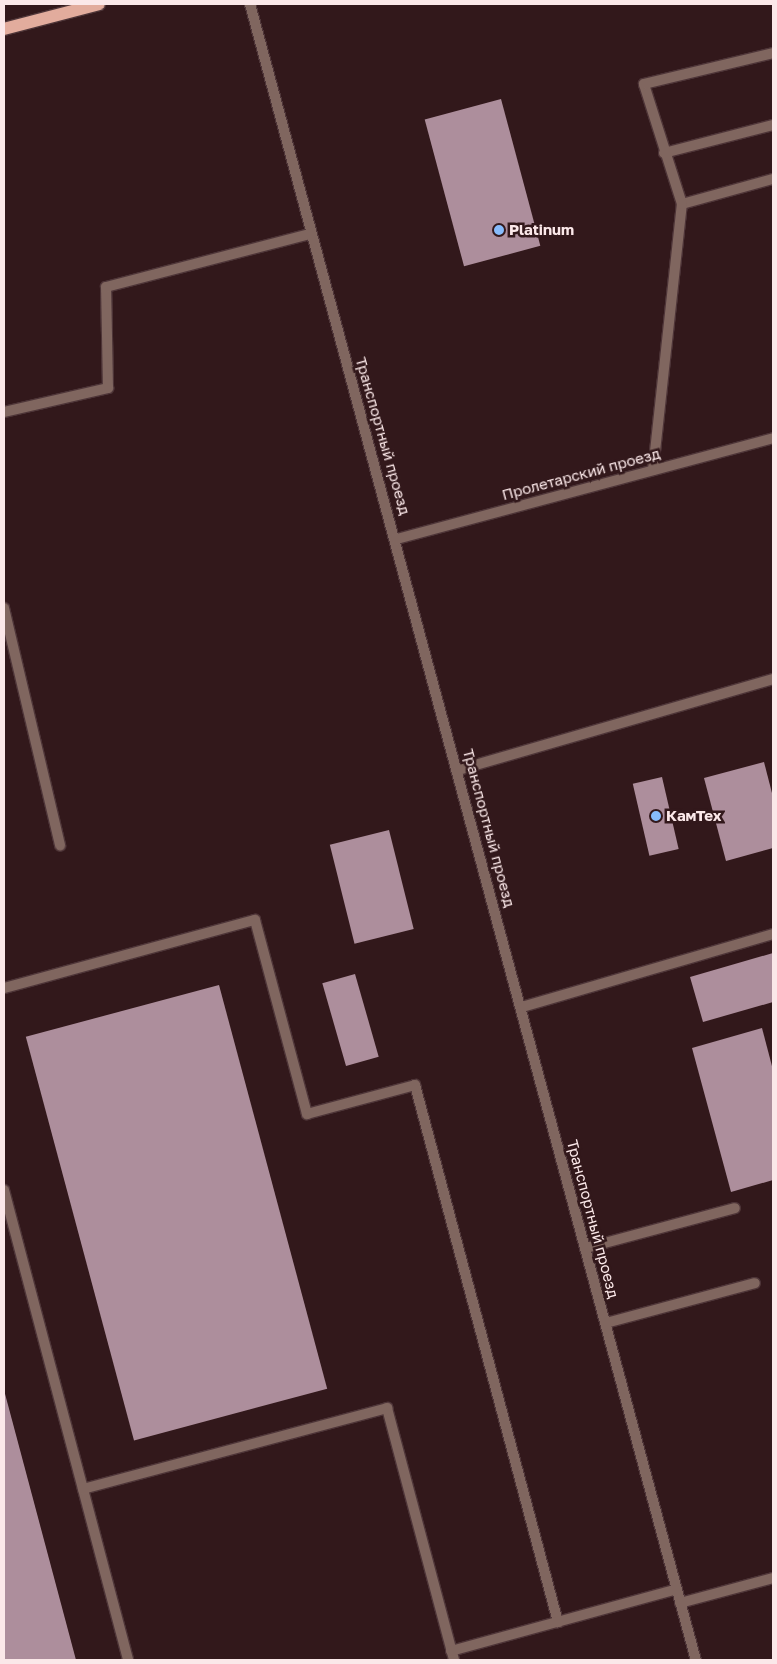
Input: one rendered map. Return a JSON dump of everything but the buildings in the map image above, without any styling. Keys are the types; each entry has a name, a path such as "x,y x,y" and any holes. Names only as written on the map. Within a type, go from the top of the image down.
{"main road":[{"path":"4,28 99,4"}],"street":[{"name":"Транспортный проезд","path":"250,4 309,234 397,539 696,1660"},
{"path":"653,470 682,204 664,153 644,84 773,53"},
{"path":"664,153 773,126"},
{"path":"682,204 773,179"},
{"path":"4,412 108,388 106,287 309,234"},
{"name":"Пролетарский проезд","path":"397,539 773,438"},
{"path":"4,608 60,845"},
{"path":"458,770 773,679"},
{"path":"4,988 255,920 307,1114 415,1085 558,1622"},
{"path":"522,1007 773,934"},
{"path":"4,1190 128,1660"},
{"path":"586,1248 735,1208"},
{"path":"606,1323 755,1283"},
{"path":"83,1489 387,1408 452,1656 558,1622 677,1589"},
{"path":"680,1602 773,1578"}],"place":[{"name":"Platinum","path":"499,230"},
{"name":"КамТех","path":"656,816"}]}
